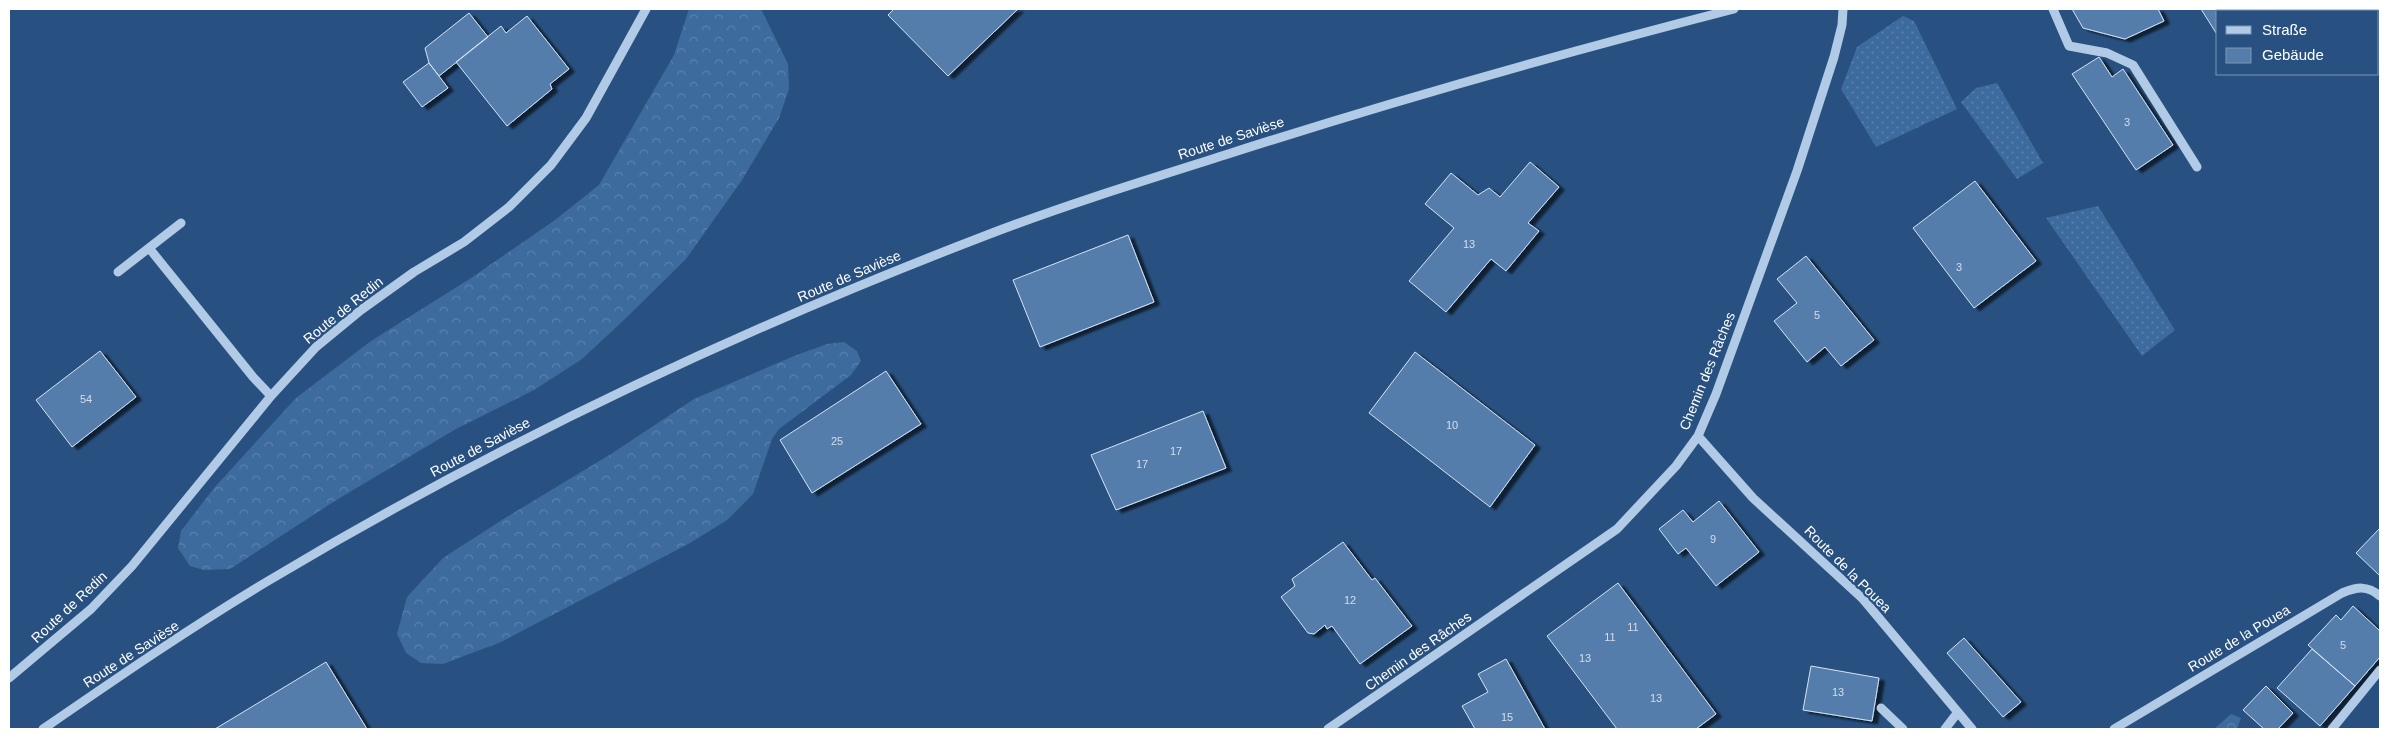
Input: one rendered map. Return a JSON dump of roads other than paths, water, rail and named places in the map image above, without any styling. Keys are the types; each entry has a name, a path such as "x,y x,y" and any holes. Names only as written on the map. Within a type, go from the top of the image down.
{"street":[{"name":"Route de Redin","path":"9,678 90,609 132,566 271,396 316,347 353,316 414,272 464,242 508,207 550,165 586,118 646,9"},
{"name":"Route de Savièse","path":"43,729 126,672 265,582 521,440 614,394 850,289 990,233 1127,186 1338,118 1531,62 1734,9"},
{"name":"Chemin des Râches","path":"1328,729 1617,529 1676,466 1698,436 1710,410 1797,171 1834,57 1842,25 1843,9"},
{"path":"2053,9 2069,46 2107,53 2133,65 2197,167"},
{"path":"118,272 181,223"},
{"path":"148,248 253,377 271,396"},
{"name":"Route de la Pouea","path":"1698,436 1753,498 1863,599 1972,729"},
{"name":"Route de la Pouea","path":"2114,729 2342,593 2358,587 2371,588 2380,596"},
{"path":"2332,729 2380,670"},
{"path":"1881,708 1903,729"},
{"path":"1945,729 1958,712"}]}
